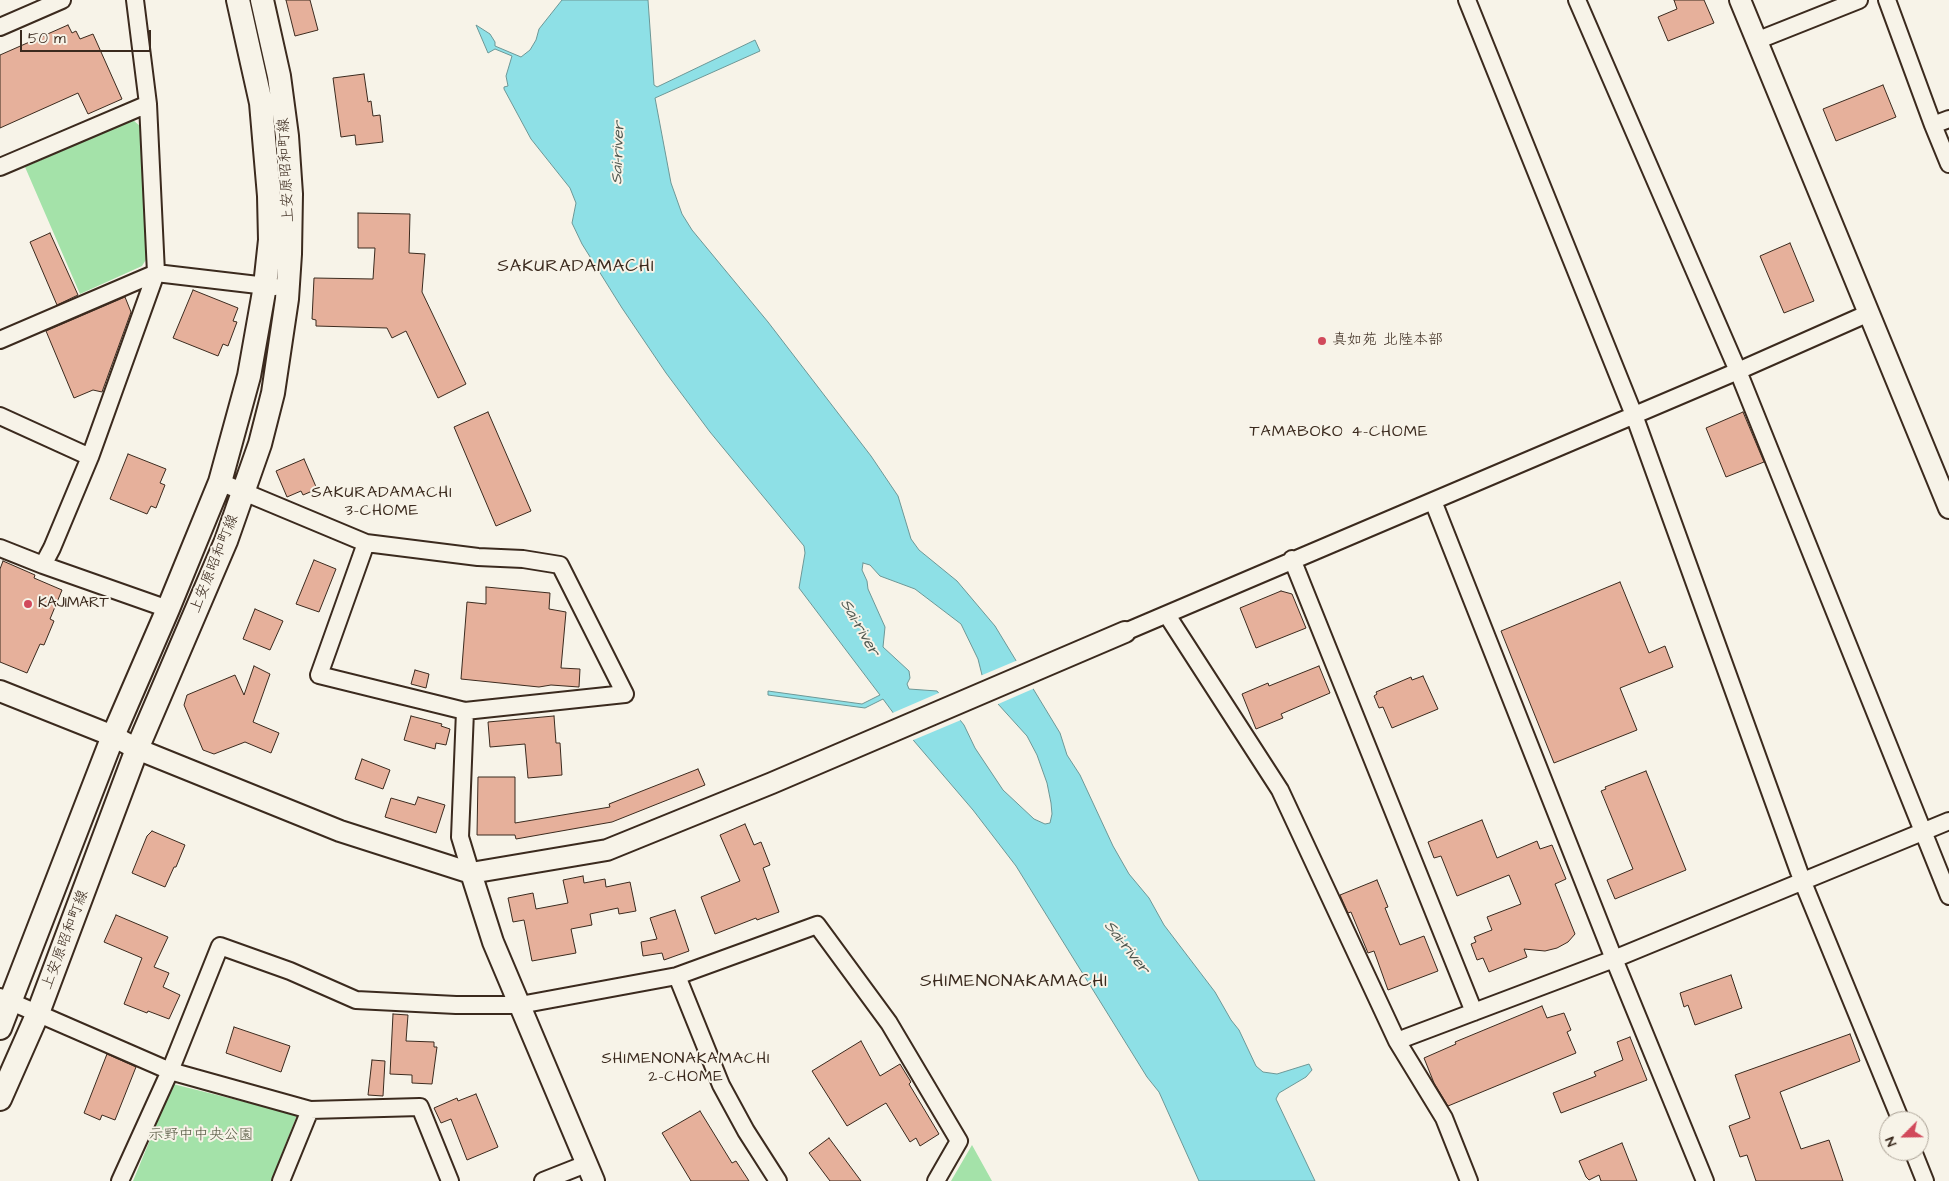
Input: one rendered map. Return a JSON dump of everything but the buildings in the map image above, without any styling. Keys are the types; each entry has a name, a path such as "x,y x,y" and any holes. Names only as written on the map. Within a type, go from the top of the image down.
{"main road":[{"name":"上安原昭和町線","path":"0,1028 6,999 113,736 220,482 248,376 265,286 270,240 267,152 261,103 238,0"},
{"name":"上安原昭和町線","path":"0,1100 38,1013 137,749 226,542 260,444 274,393 288,288 291,194 287,136 279,76 262,0"}],"street":[{"path":"0,27 62,0"},
{"path":"43,565 90,457 156,272 148,104 135,0"},
{"path":"1467,0 1634,415 1802,880 1896,1111"},
{"path":"1577,0 1738,371 1949,896"},
{"path":"1740,0 1869,313 1943,476 1949,508"},
{"path":"1756,41 1859,0"},
{"path":"1887,0 1949,164"},
{"path":"0,166 148,104"},
{"path":"1933,125 1949,119"},
{"path":"0,340 156,272 288,288"},
{"path":"0,691 340,831 471,873 606,850 772,783 1292,559 1738,371 1869,313"},
{"path":"0,416 90,457"},
{"path":"220,482 366,543 478,557 523,558 560,565 624,694 465,710 319,675 366,543"},
{"path":"1434,500 1614,959 1705,1181"},
{"path":"0,548 168,609"},
{"path":"1292,559 1474,1012"},
{"path":"1167,614 1280,790 1398,1042 1444,1118 1469,1181"},
{"path":"465,710 460,837 493,942 590,1173 543,1181"},
{"path":"1398,1042 1614,959 1949,821"},
{"path":"120,1181 170,1070 220,946 290,971 356,1000 456,1005 520,1005 677,976 818,925 889,1023 959,1141 936,1181"},
{"path":"677,976 721,1085 746,1132 778,1181"},
{"path":"6,999 170,1070 310,1110 420,1107 450,1181"},
{"path":"281,1181 310,1110"},
{"path":"1917,1161 1925,1181"}],"green space":[{"path":"133,120 140,126 147,258 142,266 80,294 25,167"},
{"name":"示野中中央公園","path":"173,1084 297,1115 271,1181 133,1181"},
{"path":"972,1145 992,1181 951,1181"}],"water":[{"name":"Sai-river","path":"562,0 648,0 654,85 657,87 755,40 760,51 655,98 671,183 682,214 692,230 768,322 871,456 898,496 911,539 919,550 957,581 995,626 1060,733 1067,755 1080,775 1113,846 1129,874 1149,898 1164,925 1215,992 1239,1030 1256,1066 1263,1072 1277,1074 1309,1064 1312,1070 1306,1077 1279,1093 1276,1099 1315,1181 1199,1181 1159,1092 1147,1077 1016,866 973,810 914,741 883,699 865,708 768,695 768,691 862,704 880,695 799,588 805,553 804,546 710,432 666,373 582,244 572,223 576,203 570,188 531,139 504,89 504,87 508,86 506,76 512,56 495,49 488,53 476,25 490,34 495,42 495,46 521,57 530,50 536,40 539,29","holes":["863,563 870,565 880,576 915,589 961,624 978,659 982,675 998,704 1027,736 1037,755 1047,783 1051,803 1052,814 1050,823 1045,824 1034,819 1003,790 975,748 964,725 937,691 909,689 907,684 910,678 909,671 883,647 885,627 868,589 862,570"]}],"pier":[{"path":"1018,660 1035,688 996,705 980,676"},
{"path":"941,692 961,720 911,741 890,714"}],"place":[{"name":"真如苑 北陸本部","path":"1322,341"},
{"name":"KAJIMART","path":"28,604"}],"district":[{"name":"SAKURADAMACHI","path":"576,267"},
{"name":"TAMABOKO 4-CHOME","path":"1339,433"},
{"name":"SAKURADAMACHI 3-CHOME","path":"382,503"},
{"name":"SHIMENONAKAMACHI","path":"1014,982"},
{"name":"SHIMENONAKAMACHI 2-CHOME","path":"686,1069"}]}
